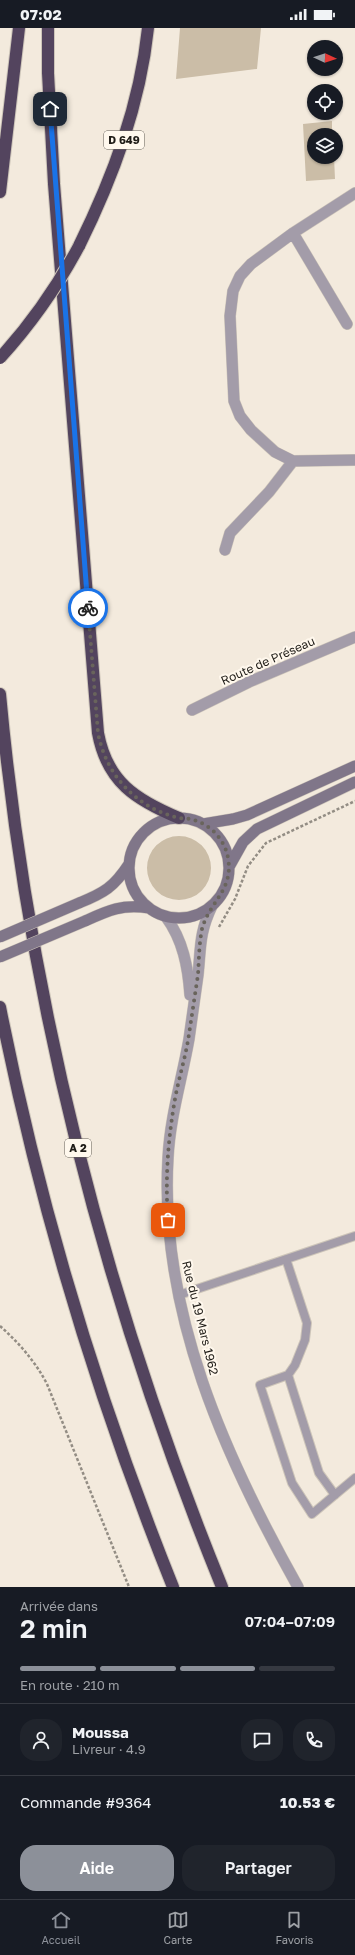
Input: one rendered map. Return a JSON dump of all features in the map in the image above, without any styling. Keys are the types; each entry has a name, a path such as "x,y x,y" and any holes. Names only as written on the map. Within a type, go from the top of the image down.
{"highway":[{"path":"0,192 19,28"},
{"path":"48,28 48,73 54,184 98,733 107,762 123,786 145,802 179,818"},
{"name":"D 649","path":"0,358 44,304 61,279 104,195 124,139 141,76 148,28"},
{"name":"A 2","path":"0,694 12,803 30,926 48,1016 76,1140 107,1258 145,1379 176,1468 222,1587"},
{"path":"0,1007 27,1132 74,1302 125,1460 173,1587"}],"main road":[{"path":"203,824 234,819 247,815 355,766"},
{"path":"229,867 243,842 256,829 355,782"},
{"path":"0,937 99,895 111,887 121,877 129,863 136,842 147,829 162,821 179,818 194,820 203,824 216,834 222,842 228,857 229,867 225,888 212,906 193,916 177,918 166,916 149,908 122,906 108,910 0,957"},
{"path":"129,863 129,874 134,891 149,908"}],"street":[{"path":"355,193 257,258 240,276 231,298 230,316 232,384 237,409 251,430 275,452 293,461 355,460"},
{"path":"293,233 347,324"},
{"path":"225,550 230,533 270,492 293,461"},
{"name":"Route de Préseau","path":"192,710 249,682 355,637"},
{"path":"191,1013 202,932 212,906"},
{"path":"166,916 183,949 188,979 191,1013"},
{"name":"Rue du 19 Mars 1962","path":"191,1013 188,1040 170,1128 167,1164 169,1228 179,1295 203,1382 224,1440 250,1498 298,1587"}],"lane":[{"path":"179,1295 355,1236"},
{"path":"286,1259 307,1323 304,1340 295,1366 288,1375 260,1385 292,1483 312,1514 355,1478"},
{"path":"288,1375 319,1473 335,1495"}],"path":[{"path":"216,931 228,913 248,866 266,843 355,801"},
{"path":"0,1326 23,1348 47,1384 129,1587"}],"shaded area":[{"path":"180,28 261,28 257,69 176,79"},
{"path":"332,121 332,128 307,128 307,164 334,164 335,179 306,181 303,124"},
{"path":"179,836 191,838 202,845 209,856 211,868 209,880 202,891 191,898 179,900 167,898 156,891 149,880 147,868 149,856 156,845 167,838"}],"way so far":[{"path":"88,608 96,722 100,743 112,772 123,786 136,797 179,818 194,820 208,827 222,842 227,852 229,862 229,873 225,888 220,898 212,906 203,925 190,1030 170,1128 167,1176 168,1220"}],"route":[{"path":"50,109 54,184 88,608"}]}
